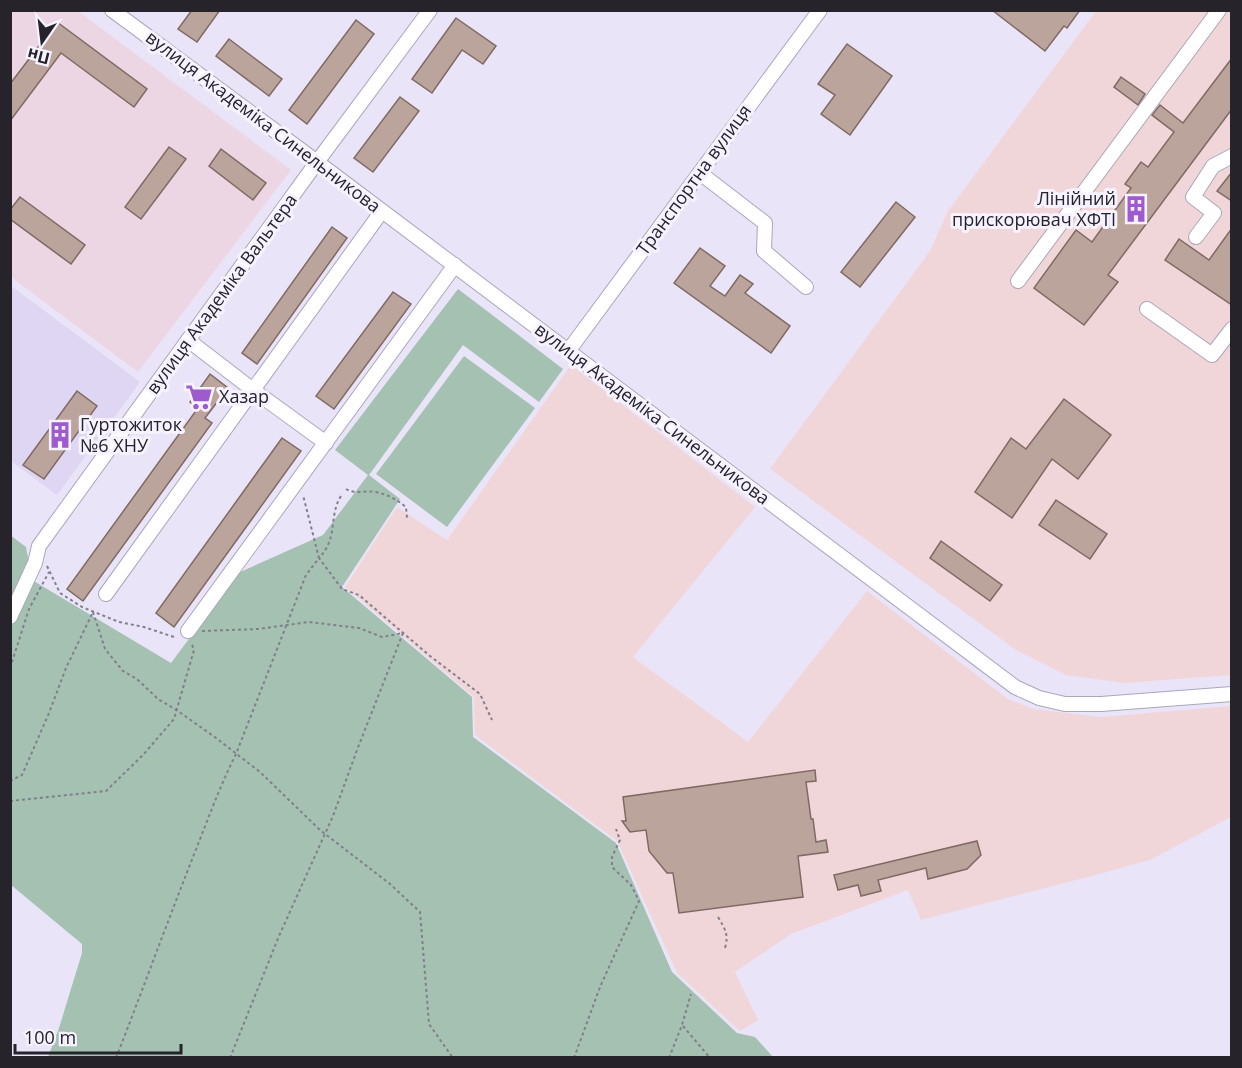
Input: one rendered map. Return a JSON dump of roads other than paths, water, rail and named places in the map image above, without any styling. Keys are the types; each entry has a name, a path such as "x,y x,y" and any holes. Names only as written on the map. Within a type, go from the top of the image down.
{"street":[{"name":"вулиця Академіка Синельникова","path":"112,10 569,350 1015,687 1040,698 1065,704 1101,704 1232,694"},
{"name":"вулиця Академіка Вальтера","path":"10,617 36,563 39,546 430,10"},
{"name":"Транспортна вулиця","path":"569,350 820,10"},
{"path":"1018,281 1219,10"},
{"path":"1196,237 1214,213 1193,197 1213,166 1232,156"},
{"path":"700,173 765,223 764,251 806,287"},
{"path":"106,594 382,211"},
{"path":"188,631 455,265"},
{"path":"1147,309 1212,355 1232,329"},
{"path":"188,340 326,443"}],"place":[{"name":"Лінійний прискорювач ХФТІ","path":"1136,209"},
{"name":"Хазар","path":"199,397"},
{"name":"Гуртожиток №6 ХНУ","path":"60,435"}]}
